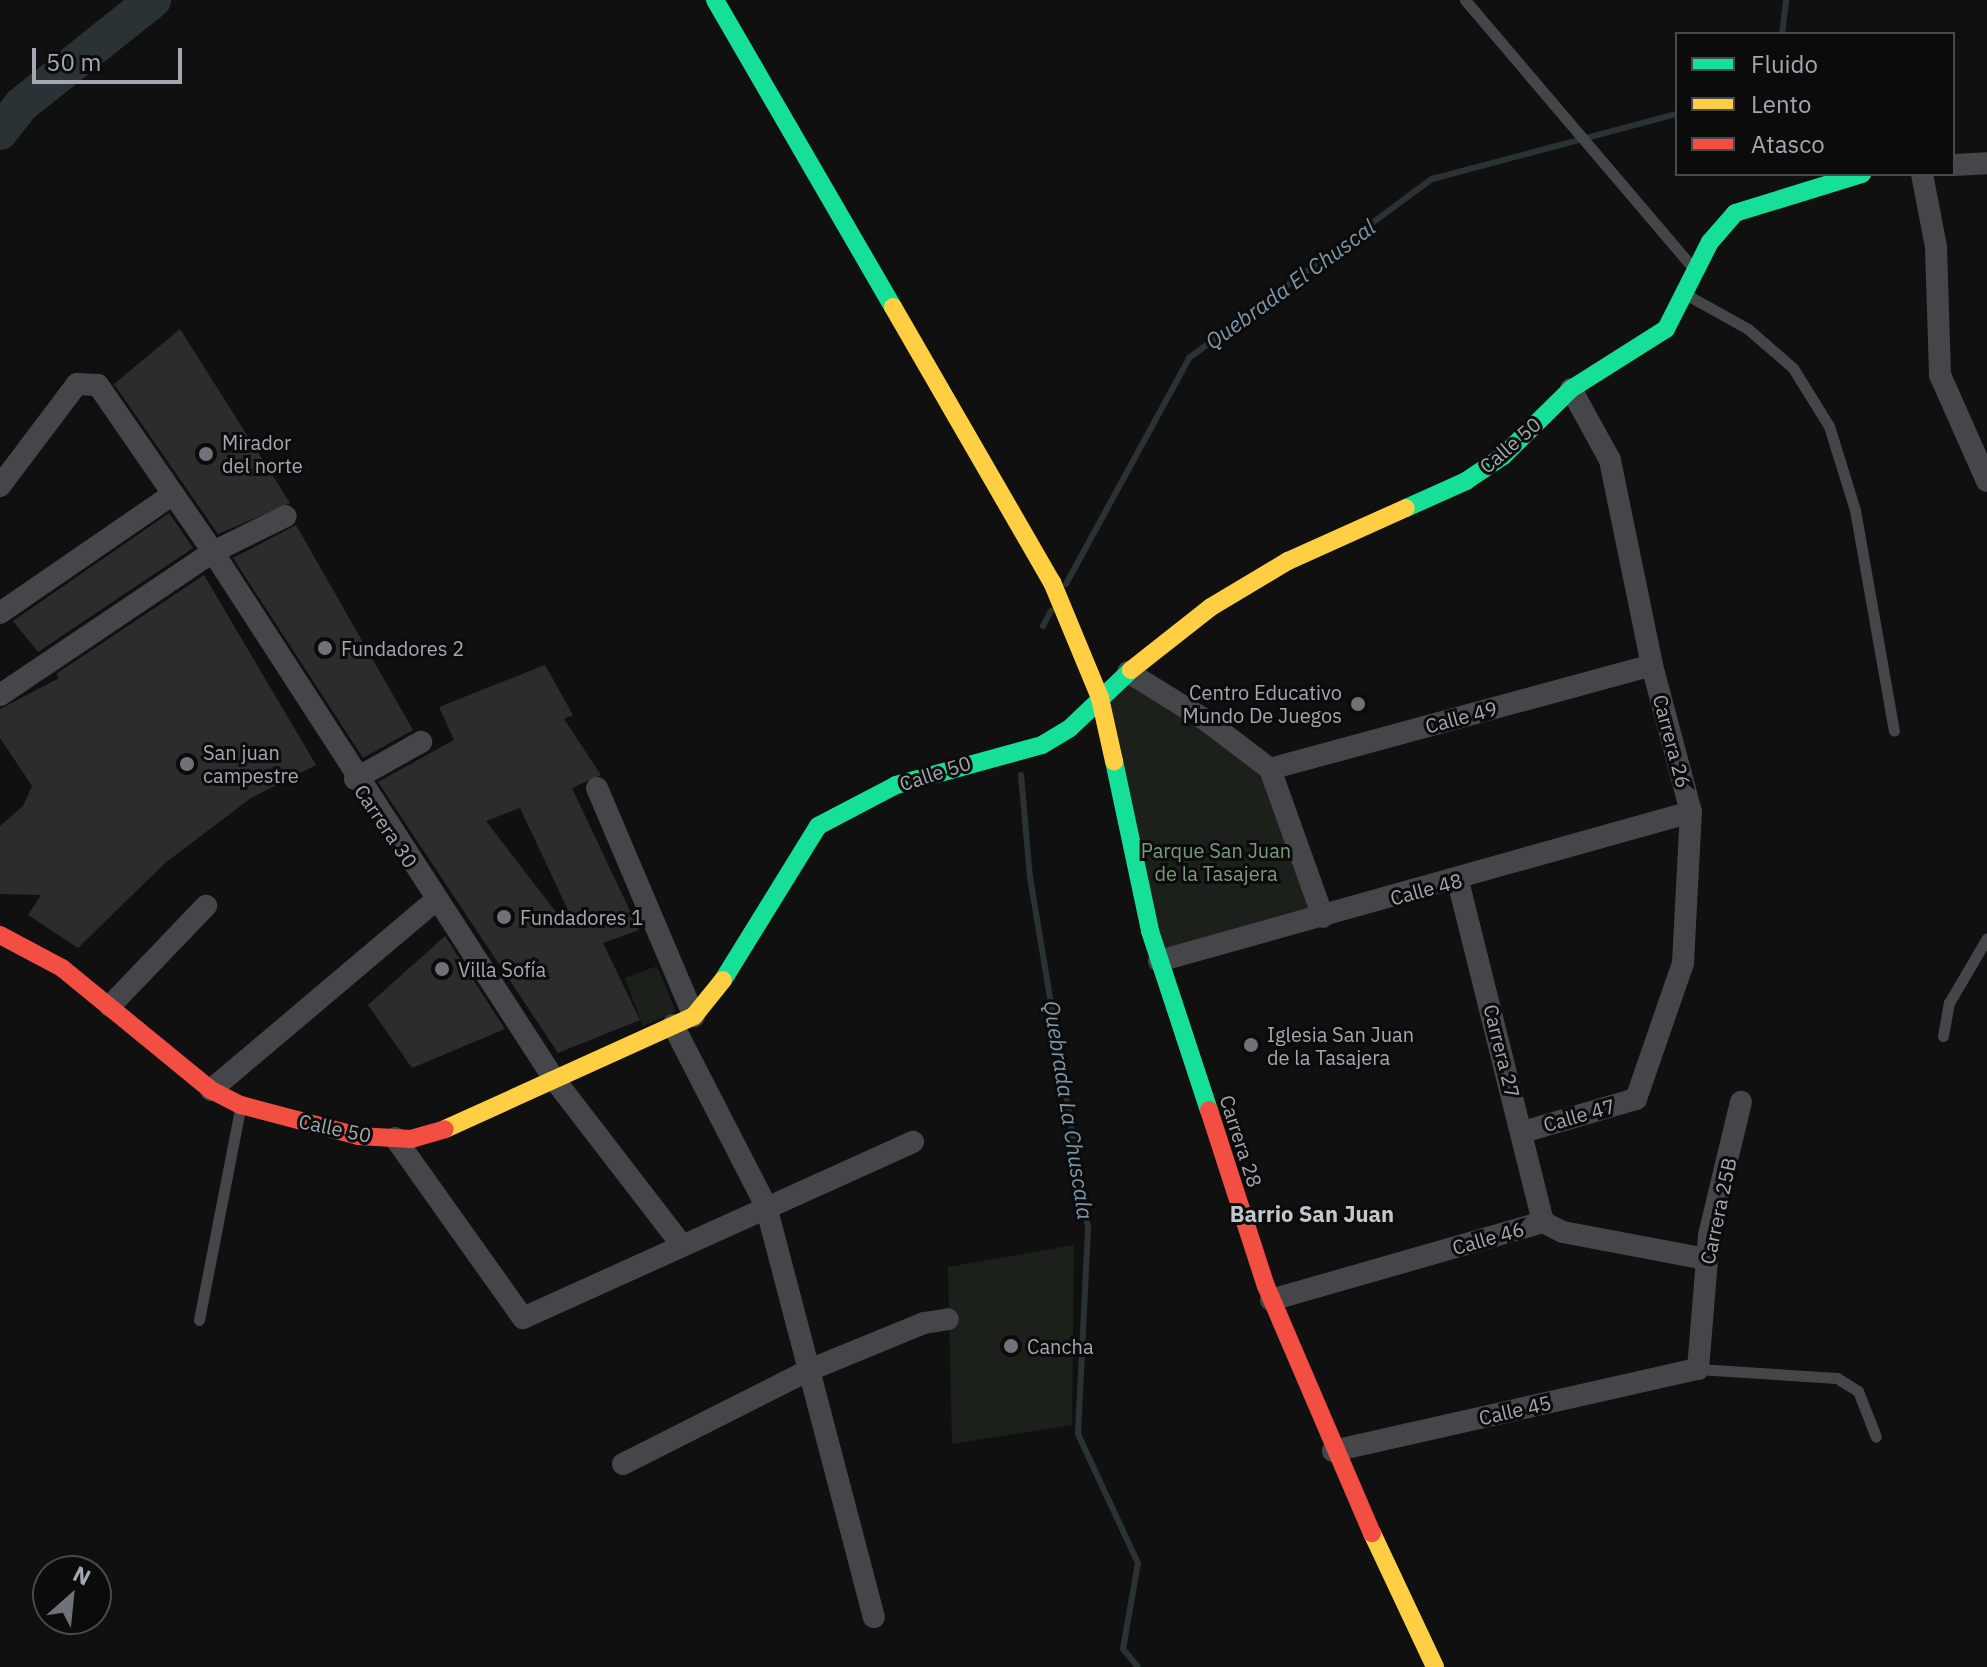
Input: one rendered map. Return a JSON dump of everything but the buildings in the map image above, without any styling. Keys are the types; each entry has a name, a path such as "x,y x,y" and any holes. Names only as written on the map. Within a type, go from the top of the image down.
{"street":[{"name":"Carrera 28","path":"715,0 1052,582 1085,669 1100,698 1159,961 1271,1300 1333,1451 1435,1667"},
{"path":"1955,165 1987,163"},
{"name":"Calle 50","path":"0,935 62,968 211,1090 241,1105 358,1136 395,1138 439,1132 694,1016 736,964 793,860 818,826 842,809 896,785 1042,745 1069,729 1128,672 1211,607 1288,561 1466,481 1503,456 1571,389 1666,329 1698,274 1710,242 1735,213 1855,176"},
{"path":"1922,176 1936,247 1940,375 1987,481"},
{"name":"Carrera 30","path":"0,486 77,384 98,385 213,552 355,779 554,1079 682,1245"},
{"name":"Carrera 26","path":"1571,389 1610,460 1652,665 1691,812 1683,963 1636,1099"},
{"path":"0,613 173,494"},
{"path":"0,695 213,552 286,516"},
{"name":"Calle 49","path":"1270,769 1652,665"},
{"path":"1128,672 1270,769 1323,917"},
{"path":"355,779 421,742"},
{"path":"597,788 694,1016"},
{"name":"Calle 48","path":"1159,961 1458,881 1691,812"},
{"name":"Carrera 27","path":"1458,881 1543,1222"},
{"path":"211,1090 436,900"},
{"path":"110,1006 206,906"},
{"path":"673,1025 766,1206 874,1617"},
{"name":"Calle 47","path":"1523,1132 1636,1099"},
{"name":"Carrera 25B","path":"1698,1369 1706,1259 1741,1102"},
{"path":"395,1138 523,1318 913,1142"},
{"name":"Calle 46","path":"1271,1300 1543,1222 1563,1232 1706,1259"},
{"path":"623,1464 807,1371 924,1323 948,1319"},
{"name":"Calle 45","path":"1333,1451 1698,1369"}],"lane":[{"path":"1465,0 1698,274"},
{"path":"1687,294 1748,329 1793,368 1829,426 1855,510 1894,731"},
{"path":"1943,1036 1949,1003 1987,938"},
{"path":"199,1320 241,1105"},
{"path":"1698,1369 1837,1378 1858,1391 1876,1437"}],"green space":[{"name":"Parque San Juan de la Tasajera","path":"1128,672 1267,770 1320,916 1159,960 1093,710"},
{"path":"657,966 676,1012 643,1026 625,978"},
{"name":"Cancha","path":"1074,1245 1072,1425 952,1444 948,1267"}],"waterway":[{"path":"0,132 21,105 153,0"},
{"name":"Quebrada El Chuscal","path":"1782,32 1786,0"},
{"name":"Quebrada El Chuscal","path":"1066,584 1189,358 1432,179 1675,115"},
{"name":"Quebrada El Chuscal","path":"1043,626 1051,611"},
{"name":"Quebrada La Chuscala","path":"1021,775 1030,877 1088,1229 1078,1434 1138,1563 1123,1649 1138,1667"}],"traffic: fast":[{"path":"715,0 893,307"},
{"path":"1406,508 1466,481 1503,456 1571,389 1666,329 1710,242 1735,213 1855,176"},
{"path":"723,980 818,826 896,785 1042,745 1069,729 1131,670"},
{"path":"1114,761 1150,931 1209,1110"}],"traffic: slow":[{"path":"893,307 1052,582 1100,698 1114,761"},
{"path":"1131,670 1211,607 1288,561 1406,508"},
{"path":"445,1129 694,1016 723,980"},
{"path":"1372,1533 1435,1667"}],"traffic: jam":[{"path":"0,935 62,968 211,1090 241,1105 358,1136 411,1139 445,1129"},
{"path":"1209,1110 1266,1286 1372,1533"}],"place":[{"name":"Mirador del norte","path":"206,454"},
{"name":"Fundadores 2","path":"325,648"},
{"name":"Centro Educativo Mundo De Juegos","path":"1358,704"},
{"name":"San juan campestre","path":"187,764"},
{"name":"Fundadores 1","path":"504,917"},
{"name":"Villa Sofía","path":"442,969"},
{"name":"Iglesia San Juan de la Tasajera","path":"1251,1045"},
{"name":"Cancha","path":"1011,1346"}],"district":[{"name":"Barrio San Juan","path":"1312,1214"}]}
